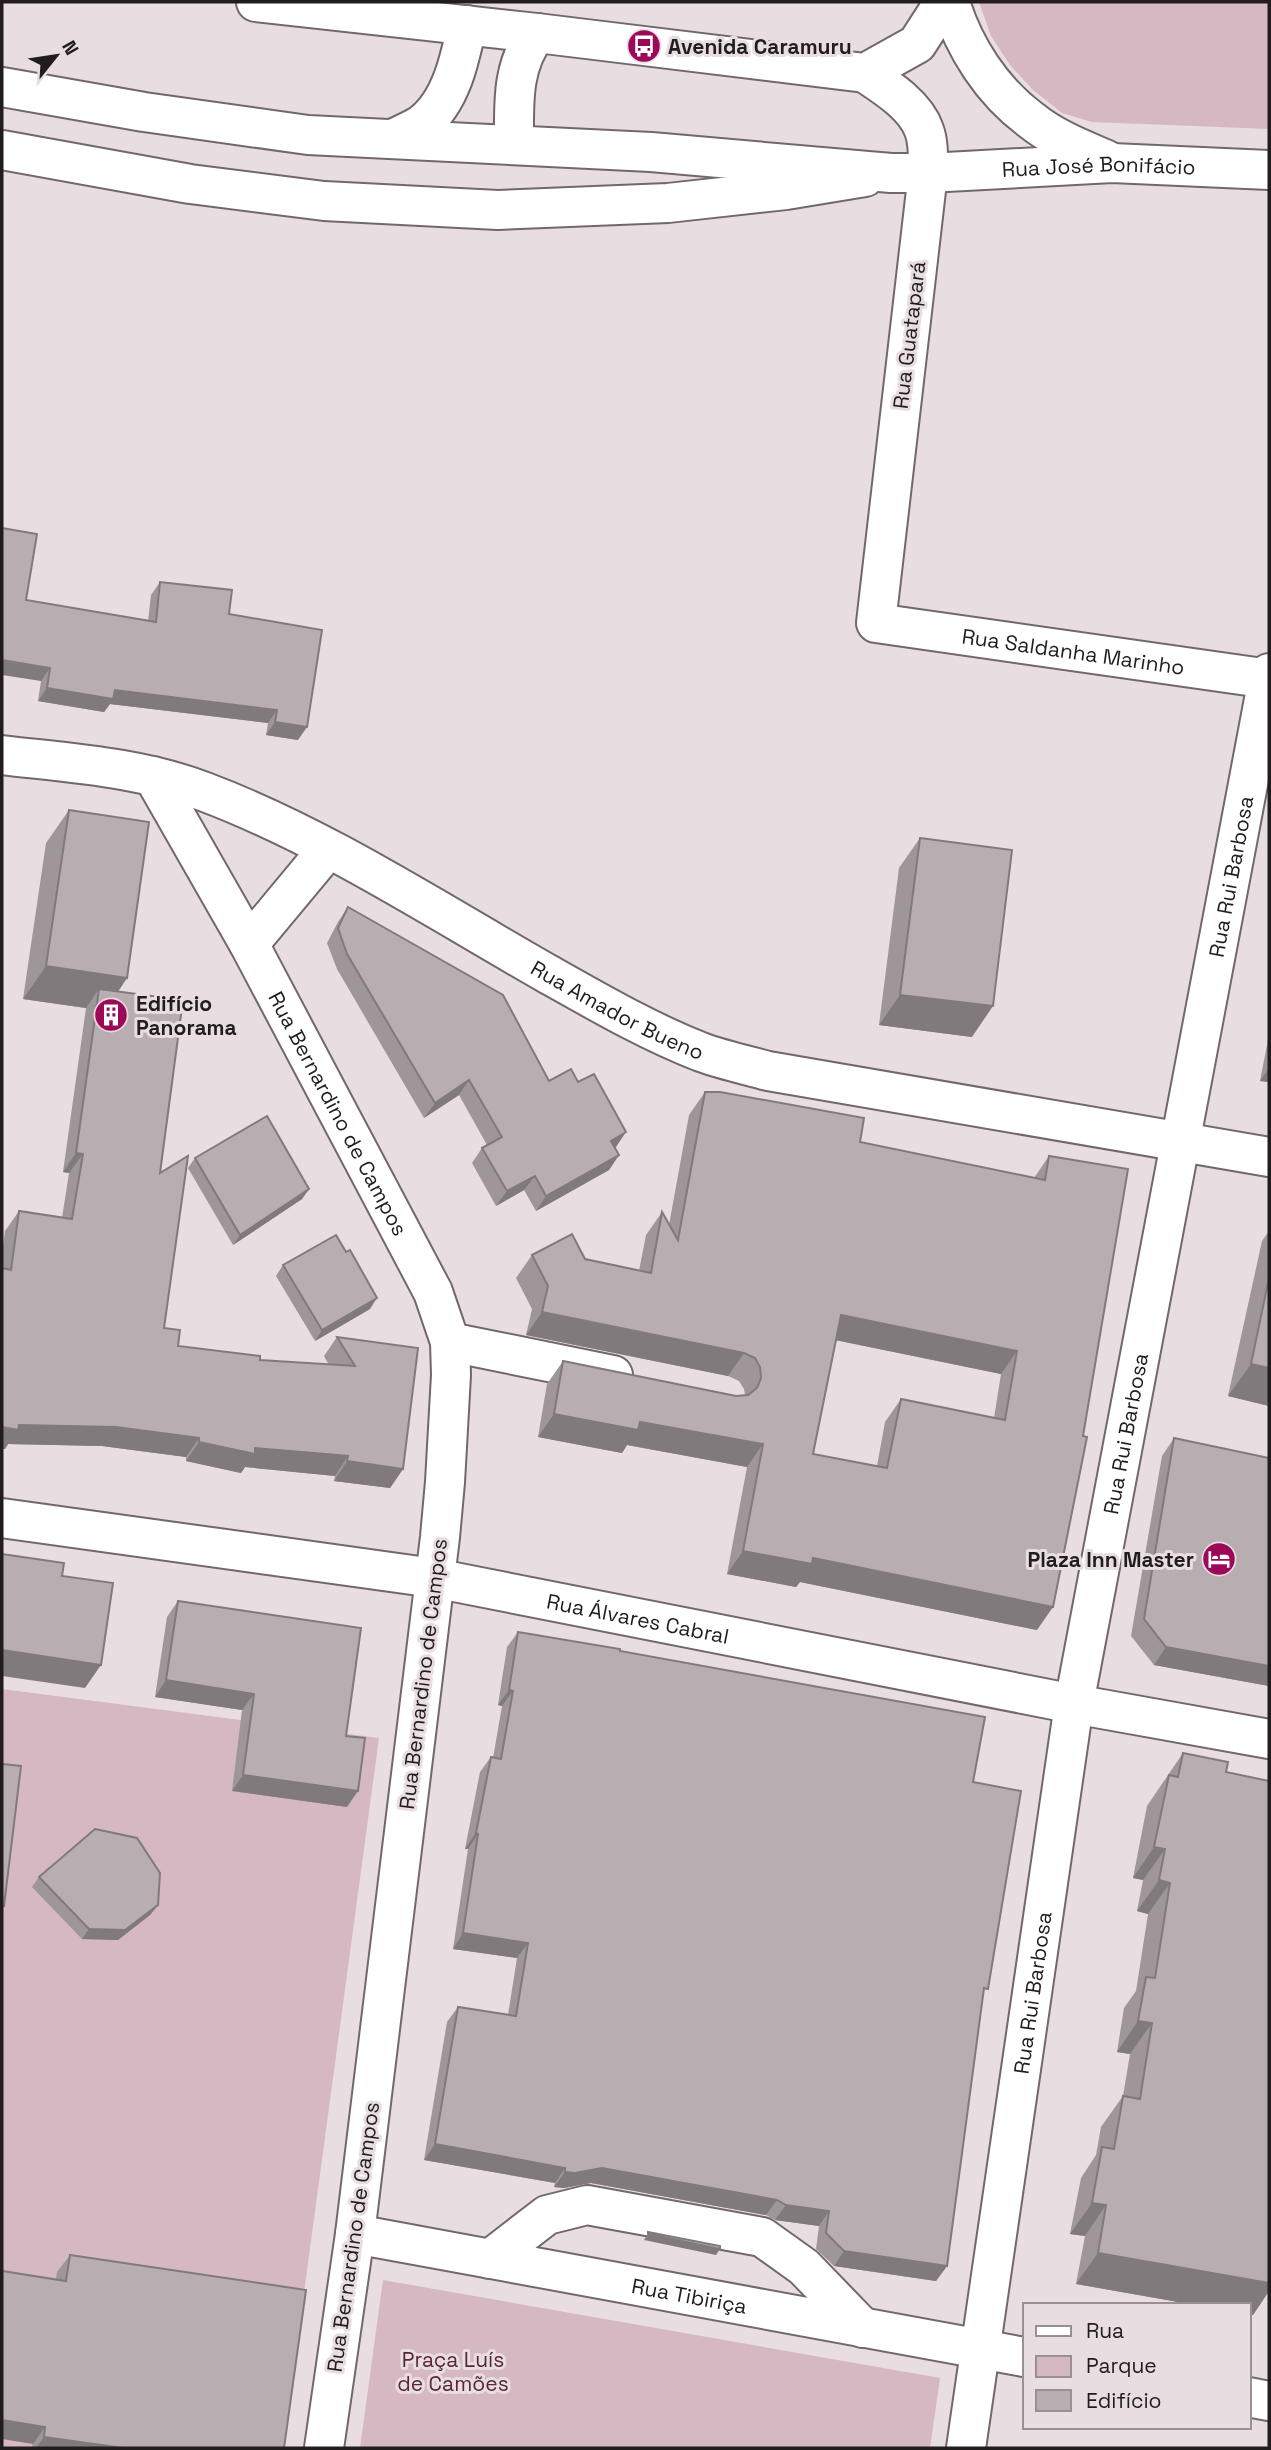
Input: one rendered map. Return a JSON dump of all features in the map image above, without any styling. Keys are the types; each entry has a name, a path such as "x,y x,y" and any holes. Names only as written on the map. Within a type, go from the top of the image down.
{"street":[{"path":"256,2 865,73 917,44 941,2"},
{"path":"950,2 956,21 972,52 1003,97 1032,122 1070,144 1112,163"},
{"path":"393,139 423,123 438,105 460,60 467,26"},
{"path":"514,145 513,100 518,65 537,33"},
{"name":"Rua Guatapará","path":"865,73 908,107 924,128 928,152 909,173 876,623"},
{"path":"2,87 145,112 308,135 650,152 909,173"},
{"path":"2,150 190,184 324,201 498,209 668,203 909,173"},
{"name":"Rua José Bonifácio","path":"909,173 1112,163 1269,170"},
{"name":"Rua Saldanha Marinho","path":"876,623 1269,677"},
{"name":"Rua Rui Barbosa","path":"966,2448 1074,1704 1269,677"},
{"name":"Rua Amador Bueno","path":"2,755 153,776 203,791 241,807 328,849 583,994 703,1053 768,1071 1269,1157"},
{"name":"Rua Bernardino de Campos","path":"153,776 249,944 404,1236 433,1292 450,1342 451,1375 445,1482 435,1578 355,2234 324,2448"},
{"path":"249,944 328,849"},
{"path":"450,1342 642,1381"},
{"name":"Rua Álvares Cabral","path":"2,1518 435,1578 1074,1704 1269,1738"},
{"path":"490,2259 547,2215 587,2205 762,2237 804,2267 863,2328"},
{"name":"Rua Tibiriça","path":"355,2234 1023,2357"},
{"path":"1250,2397 1269,2401"}],"green space":[{"path":"979,2 1269,2 1269,129 1092,122 1062,113 1032,89 1010,65 991,36"},
{"path":"2,1689 379,1738 283,2448 2,2448"},
{"name":"Praça Luís de Camões","path":"383,2280 940,2378 930,2448 360,2448"}],"building":[{"path":"2,528 37,534 26,600 156,622 160,582 232,590 229,614 322,630 307,727 275,722 277,710 115,690 113,699 47,688 50,668 2,660"},
{"path":"69,810 149,822 127,978 46,966"},
{"path":"920,838 1012,850 993,1006 900,995"},
{"path":"348,907 503,995 549,1081 571,1069 578,1082 594,1074 626,1132 611,1141 619,1155 546,1196 535,1176 507,1191 482,1148 502,1137 469,1080 435,1103 347,954 338,928"},
{"path":"99,989 183,1000 160,1173 188,1156 164,1328 180,1330 178,1346 260,1356 260,1360 355,1366 337,1337 418,1348 403,1469 347,1461 348,1456 255,1448 255,1454 199,1442 199,1438 116,1427 19,1425 18,1430 2,1427 2,1268 11,1270 19,1211 72,1219 83,1154 76,1153"},
{"path":"705,1092 720,1092 864,1118 860,1142 1045,1180 1049,1156 1128,1169 1083,1436 1087,1437 1053,1607 813,1558 812,1564 743,1551 763,1444 640,1422 638,1430 554,1414 563,1361 736,1396 748,1395 757,1388 761,1378 760,1367 755,1358 744,1353 542,1312 548,1286 532,1255 572,1234 585,1259 651,1273 662,1212 678,1240","holes":["841,1315 1017,1351 1005,1420 901,1399 887,1468 813,1454"]},
{"path":"267,1116 309,1189 240,1235 195,1158"},
{"path":"336,1235 346,1252 350,1250 377,1298 322,1330 283,1265"},
{"path":"1269,1278 1269,1368 1251,1364"},
{"path":"1174,1438 1269,1458 1269,1666 1166,1647 1144,1619"},
{"path":"2,1554 64,1563 62,1576 113,1583 101,1665 2,1650"},
{"path":"178,1601 361,1628 346,1736 365,1738 358,1791 243,1775 254,1694 166,1680"},
{"path":"518,1632 985,1717 973,1782 1021,1791 988,1989 984,1988 947,2266 844,2251 826,2233 829,2211 786,2205 777,2200 602,2168 565,2172 565,2168 435,2144 458,2007 516,2016 528,1943 463,1933 478,1834 476,1833 491,1757 501,1759 513,1691 509,1690"},
{"path":"1183,1753 1228,1762 1226,1772 1269,1781 1269,2283 1098,2253 1106,2205 1092,2203 1102,2147 1114,2149 1123,2096 1140,2099 1152,2023 1138,2021 1146,1977 1155,1978 1170,1883 1159,1880 1165,1849 1154,1847 1169,1775 1178,1777"},
{"path":"2,1764 21,1766 4,1906 2,1906"},
{"path":"95,1829 137,1838 160,1873 158,1905 125,1930 89,1929 39,1877"},
{"path":"648,2234 720,2246 720,2249"},
{"path":"70,2255 306,2290 284,2448 123,2448 44,2437 45,2427 2,2420 2,2271 66,2281"}],"place":[{"name":"Avenida Caramuru","path":"644,46"},
{"name":"Edifício Panorama","path":"111,1015"},
{"name":"Plaza Inn Master","path":"1219,1559"}]}
